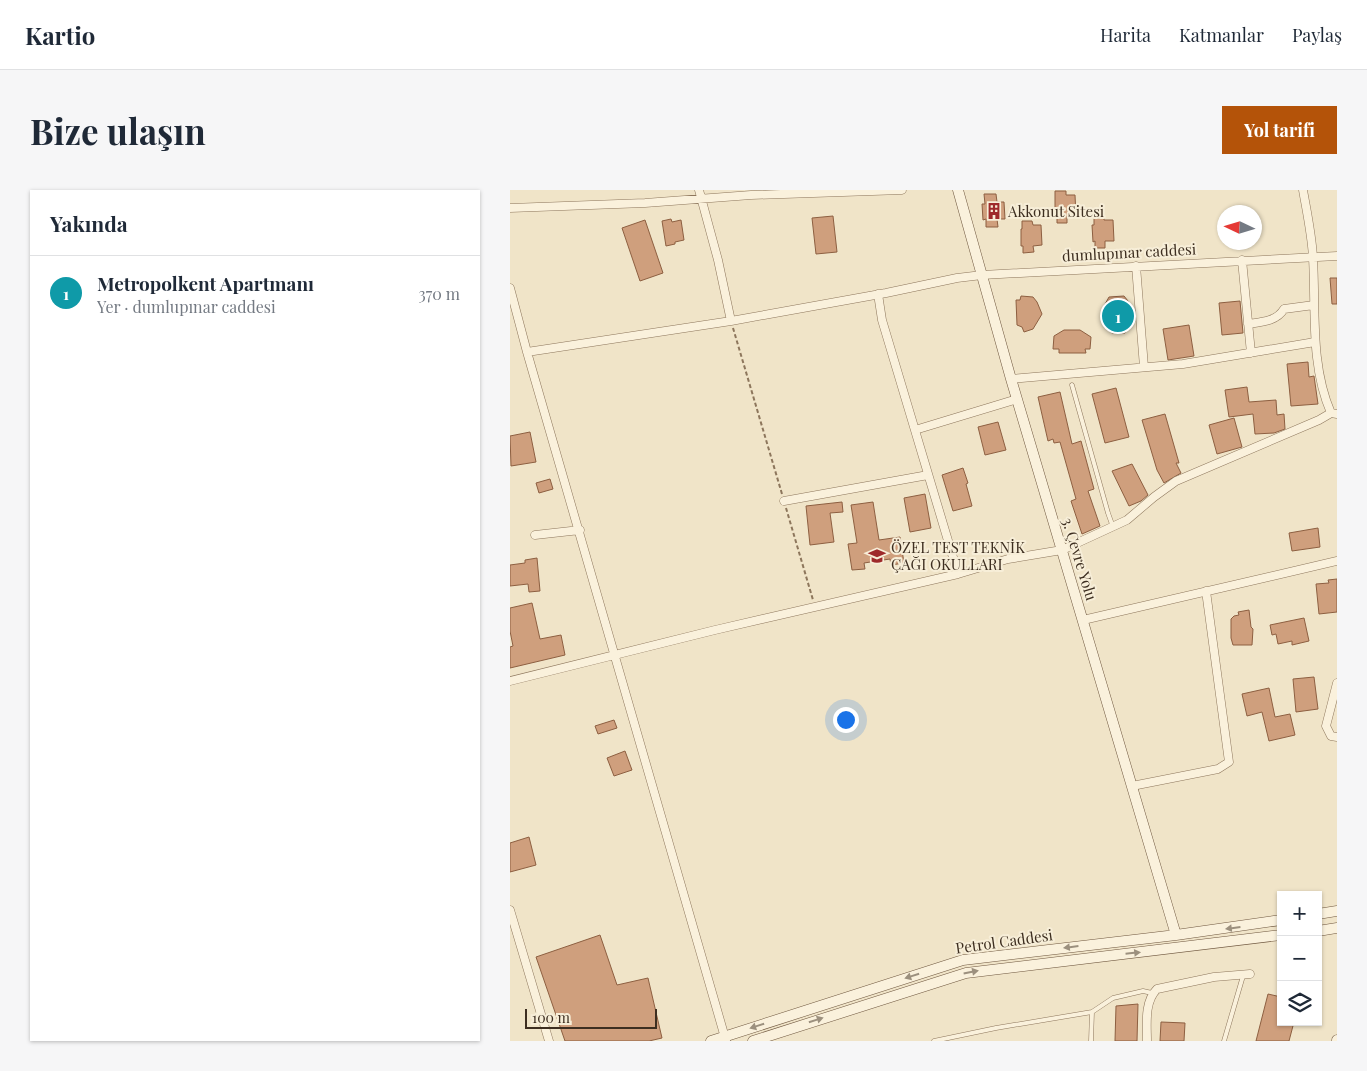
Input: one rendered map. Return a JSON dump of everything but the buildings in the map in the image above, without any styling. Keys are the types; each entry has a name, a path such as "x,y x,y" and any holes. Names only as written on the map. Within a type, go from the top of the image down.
{"main road":[{"name":"3. Çevre Yolu","path":"958,190 1011,379 1176,935"},
{"path":"1322,913 1337,911"},
{"name":"Petrol Caddesi","path":"711,1041 726,1039 964,960 1176,935 1277,921"},
{"path":"1322,930 1337,928"},
{"name":"Petrol Caddesi","path":"753,1041 966,973 1277,935"}],"street":[{"path":"510,208 645,203 699,194 902,190"},
{"path":"510,681 714,630 958,574 1008,559 1062,550 1127,520 1154,497 1176,482 1334,414 1324,398 1316,342 1313,257 1303,190"},
{"path":"699,194 718,260 731,321"},
{"name":"dumlupınar caddesi","path":"527,352 731,321 982,274 1337,256"},
{"path":"1242,260 1251,353"},
{"path":"1136,266 1144,367"},
{"path":"510,288 726,1039"},
{"path":"878,294 882,320 958,574"},
{"path":"1248,324 1266,322 1280,316 1284,308 1314,305"},
{"path":"1011,379 1183,364 1316,342"},
{"path":"915,430 1017,399"},
{"path":"784,501 928,475"},
{"path":"535,536 580,530"},
{"path":"1083,620 1337,561"},
{"path":"1132,786 1218,768 1229,762 1206,590"},
{"path":"1337,683 1326,726 1331,736 1337,737"},
{"path":"510,910 548,1041"},
{"path":"1147,1041 1148,1012 1152,993 1157,989 1247,973"}],"lane":[{"path":"1072,385 1113,527"},
{"path":"1224,1041 1247,973"},
{"path":"934,1041 1092,1012 1113,998 1144,991 1152,993"},
{"path":"1091,1041 1092,1012"},
{"path":"961,1035 962,1041"}],"path":[{"path":"731,321 815,608"}],"place":[{"name":"Akkonut Sitesi","path":"994,211"},
{"name":"Metropolkent Apartmanı","path":"1118,316"},
{"name":"ÖZEL TEST TEKNİK ÇAĞI OKULLARI","path":"877,556"}]}
